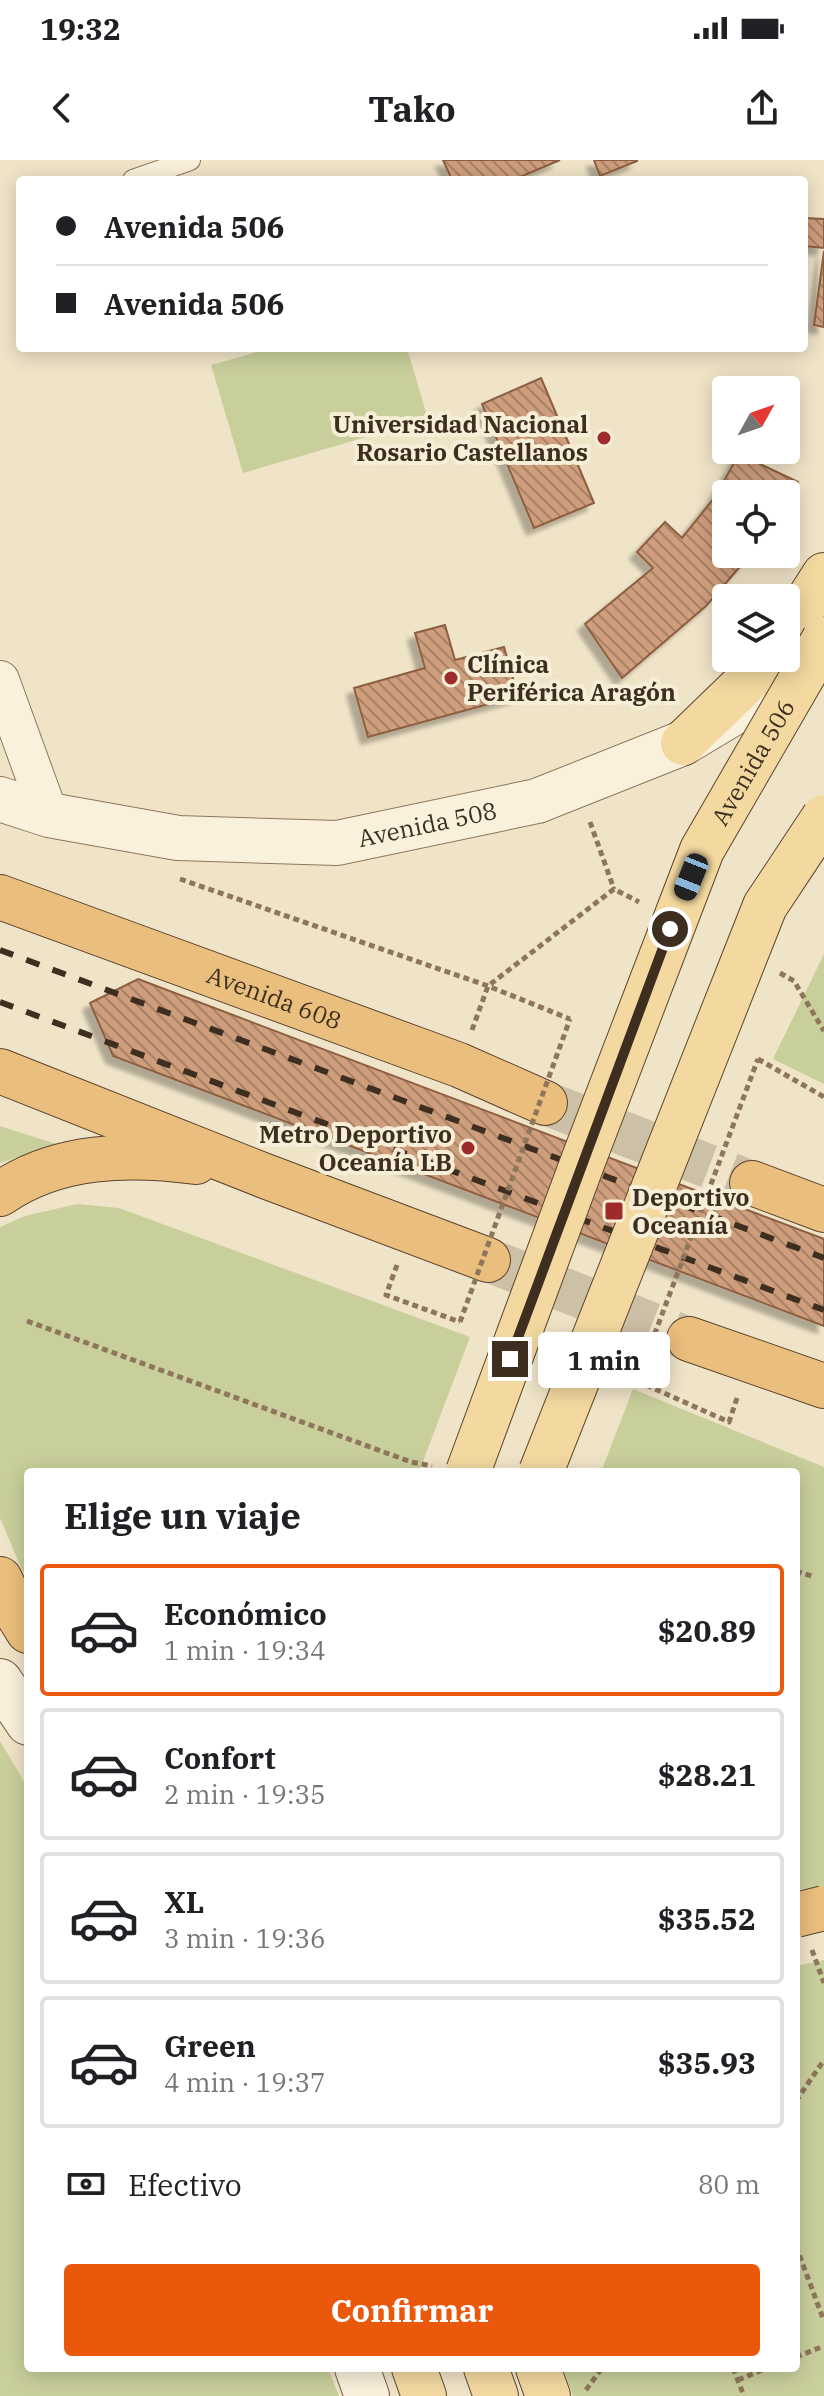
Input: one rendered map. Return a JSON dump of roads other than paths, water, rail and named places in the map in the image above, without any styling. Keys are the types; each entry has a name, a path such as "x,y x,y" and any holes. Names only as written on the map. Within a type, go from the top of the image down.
{"highway":[{"name":"Avenida 608","path":"0,897 459,1065 545,1103"},
{"path":"0,1071 488,1260"},
{"path":"0,1194 28,1177 86,1160 174,1159 220,1165 265,1176"},
{"path":"752,1183 824,1210"},
{"path":"689,1339 813,1386"},
{"path":"0,1579 24,1625"},
{"path":"800,1914 824,1908"}],"main road":[{"path":"800,613 824,575"},
{"name":"Avenida 506","path":"453,1468 588,1147 702,850 824,639"},
{"path":"683,743 757,672"},
{"path":"543,1468 765,906 824,817"},
{"path":"415,2372 424,2396"},
{"path":"487,2372 496,2396"},
{"path":"539,2372 548,2396"}],"street":[{"name":"Avenida 508","path":"0,799 49,815 178,838 337,843 537,801 683,743 824,659"},
{"path":"0,680 49,815"},
{"path":"0,1681 24,1717"},
{"path":"358,2372 367,2396"}],"lane":[{"path":"144,176 190,160"}],"tunnel":[{"path":"545,1103 752,1183"},
{"path":"488,1260 689,1339"}],"railway":[{"path":"0,950 824,1258"},
{"path":"0,1002 824,1310"}],"place":[{"name":"Universidad Nacional Rosario Castellanos","path":"604,438"},
{"name":"Clínica Periférica Aragón","path":"451,678"},
{"name":"Metro Deportivo Oceanía LB","path":"468,1148"},
{"name":"Deportivo Oceanía","path":"614,1211"}]}
